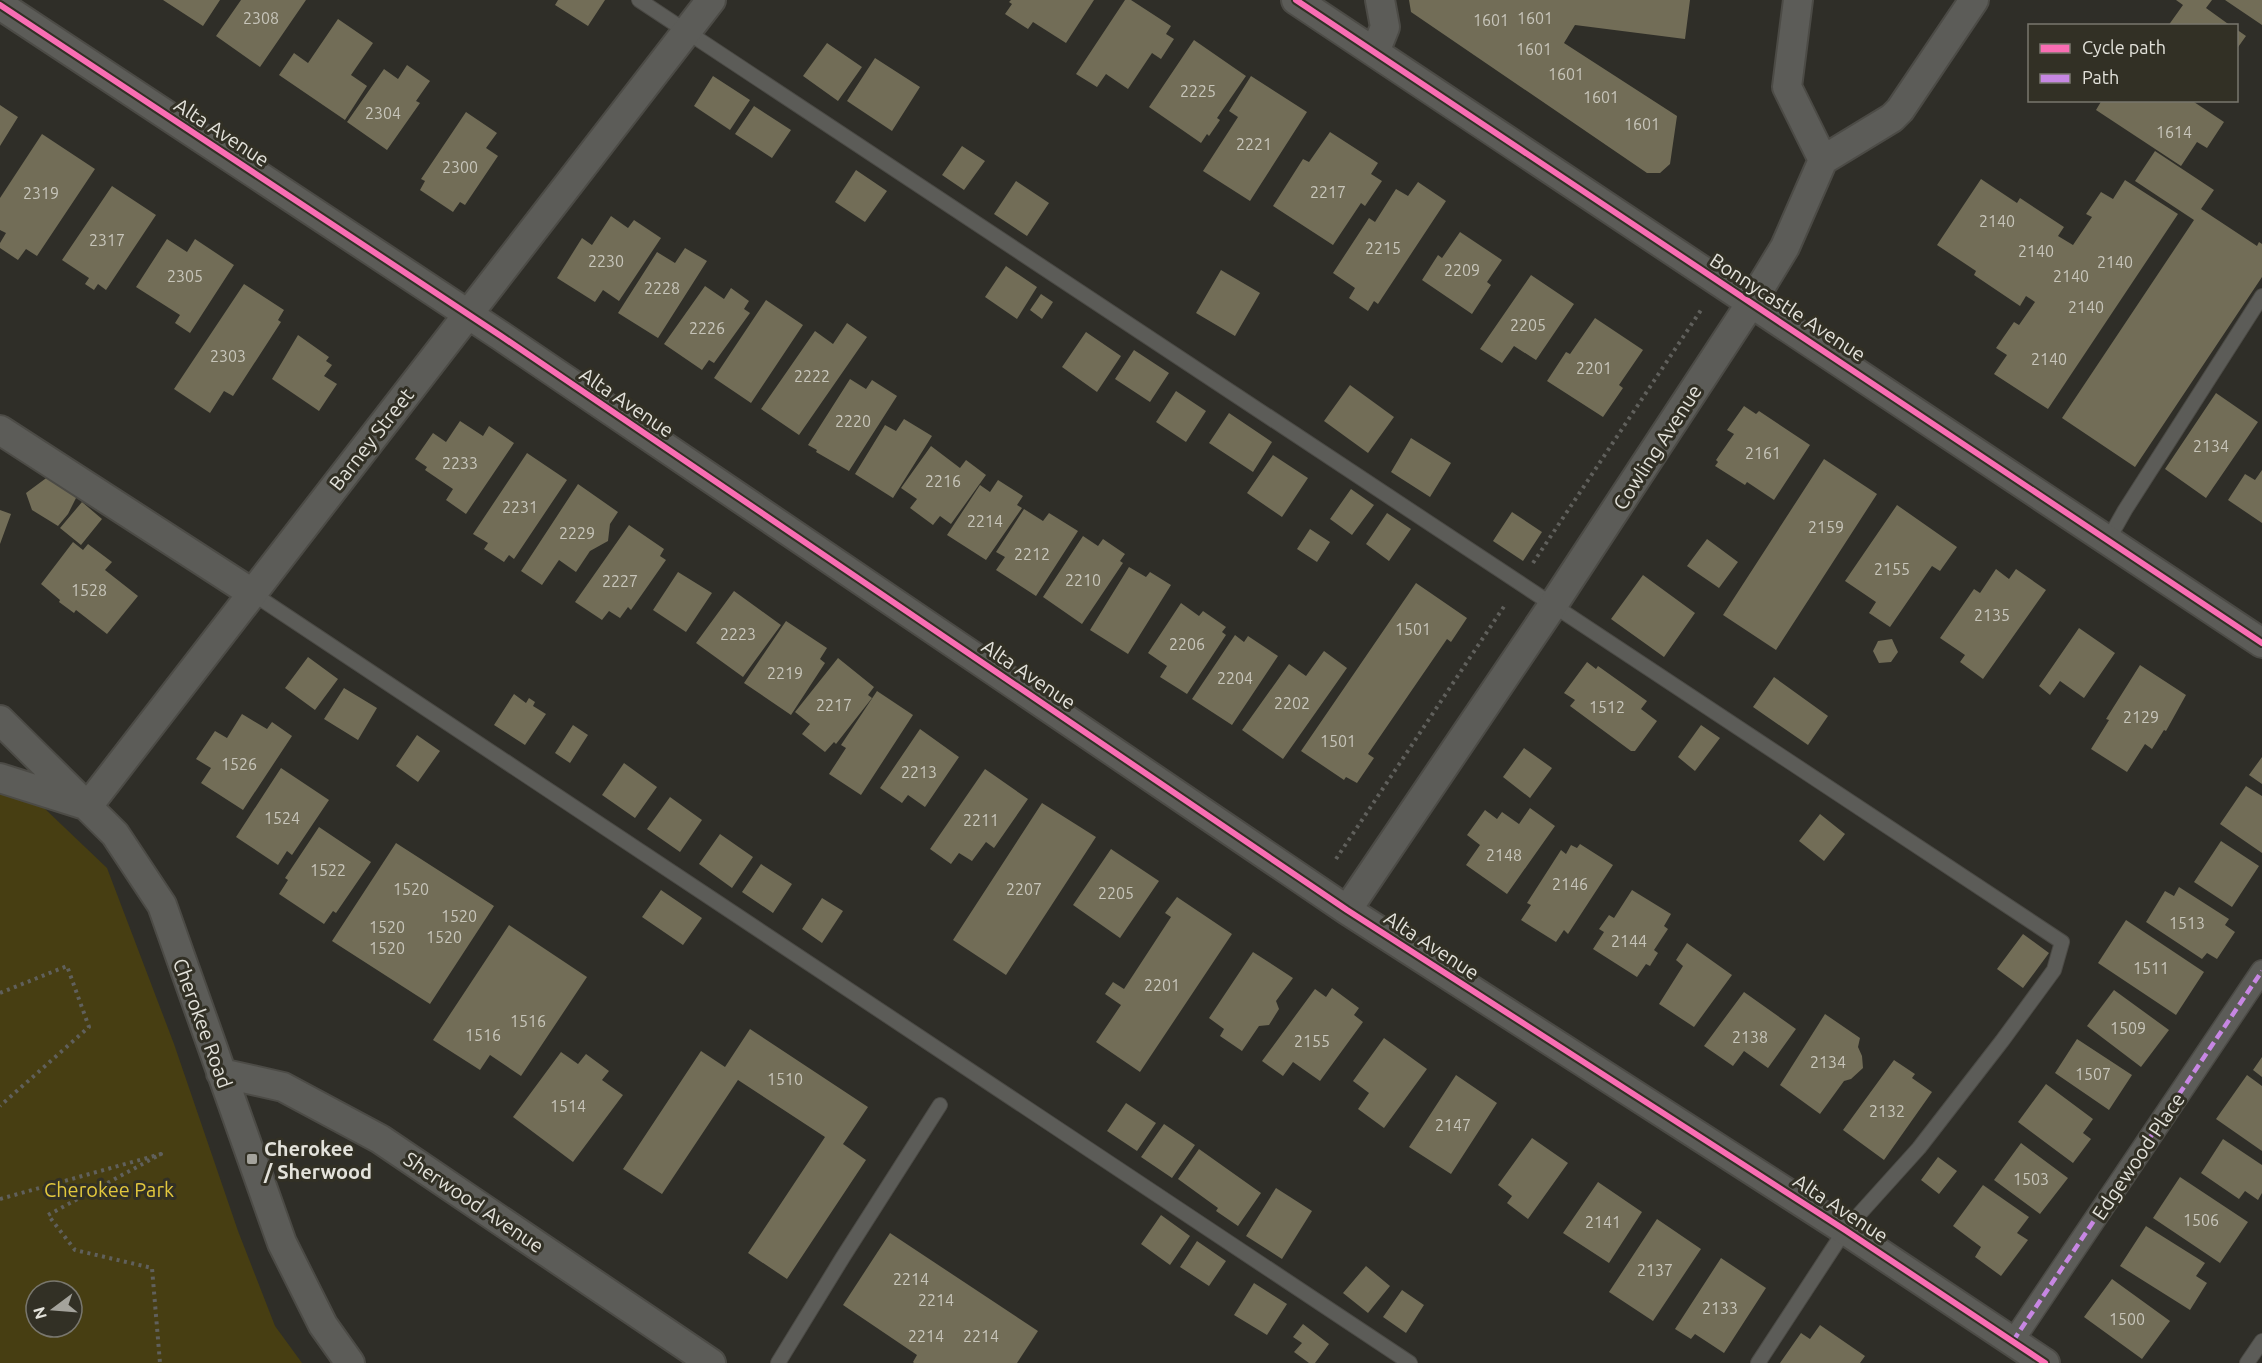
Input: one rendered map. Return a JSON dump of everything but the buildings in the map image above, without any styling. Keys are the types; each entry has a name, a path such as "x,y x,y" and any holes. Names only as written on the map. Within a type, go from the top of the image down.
{"street":[{"name":"Barney Street","path":"88,806 711,0"},
{"name":"Bonnycastle Avenue","path":"1296,0 2262,643"},
{"path":"1375,52 1385,27 1380,0"},
{"path":"1797,0 1787,87 1822,160 1892,118 1900,110 1974,0"},
{"name":"Alta Avenue","path":"0,5 468,314 1347,910 1845,1230 2045,1363"},
{"name":"Cowling Avenue","path":"1347,910 1553,605 1751,303 1785,247 1822,160"},
{"path":"0,430 252,593"},
{"name":"Cherokee Road","path":"0,720 115,834 162,905 282,1244 323,1325 350,1363"},
{"path":"0,778 88,806"},
{"name":"Edgewood Place","path":"2013,1341 2262,971"},
{"name":"Sherwood Avenue","path":"221,1073 283,1087 380,1139 711,1363"}],"lane":[{"path":"639,0 2062,942 2054,970 1919,1148 1845,1230 1758,1363"},
{"path":"2108,540 2262,296"},
{"path":"252,593 1410,1363"},
{"path":"778,1363 940,1105"},
{"path":"2247,1363 2262,1341"}],"path":[{"path":"0,993 67,966 89,1027 0,1106"},
{"path":"0,1199 161,1154 48,1215 75,1250 153,1268 160,1363"}],"green space":[{"name":"Cherokee Park","path":"0,766 107,868 174,1044 238,1231 275,1326 302,1363 0,1363"}],"marked path":[{"path":"2013,1341 2262,971"}],"cycle path":[{"path":"1296,0 2262,643"},
{"path":"0,5 501,336 1347,910 1845,1230 2045,1363"}],"place":[{"name":"Cherokee / Sherwood","path":"252,1159"}]}
